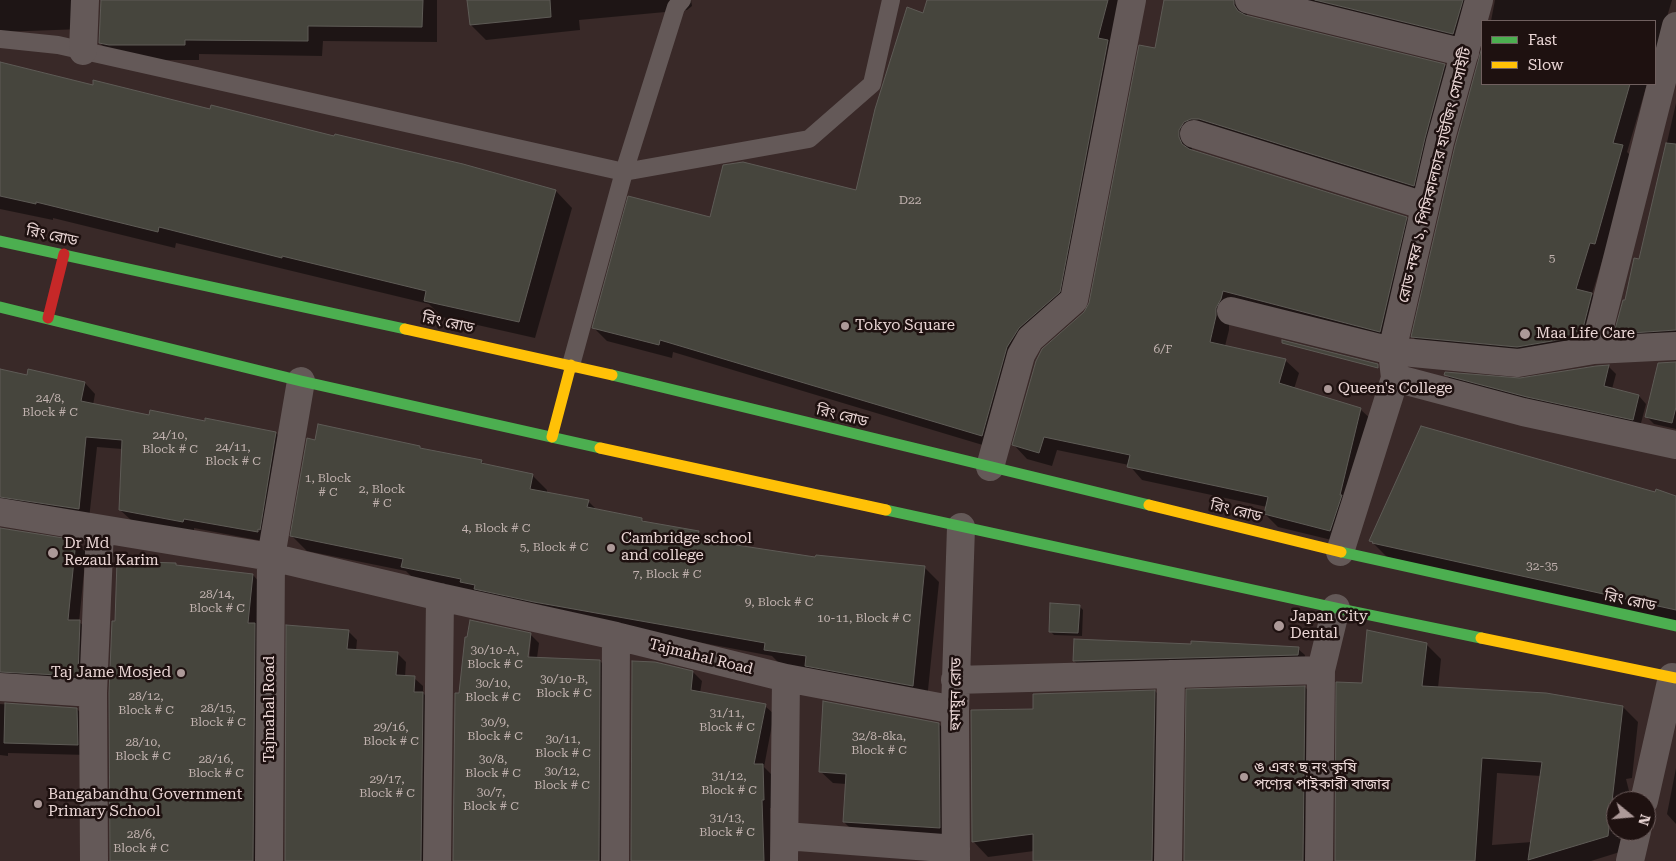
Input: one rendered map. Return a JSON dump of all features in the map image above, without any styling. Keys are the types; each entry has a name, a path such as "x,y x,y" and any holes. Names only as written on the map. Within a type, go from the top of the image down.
{"main road":[{"name":"রিং রোড","path":"0,241 571,365 1340,552 1676,626"},
{"path":"48,318 64,254"},
{"path":"0,307 301,381 1336,608 1674,678"},
{"path":"552,436 571,365"}],"street":[{"path":"83,51 85,0"},
{"path":"990,467 1021,355 1030,339 1074,300 1132,0"},
{"path":"1249,0 1465,53"},
{"name":"রোড নম্বর ১, পিসিকালচার হাউজিং সোসাইটি","path":"1395,378 1392,351 1440,142 1480,0"},
{"path":"1594,350 1676,26"},
{"path":"1194,134 1425,206"},
{"path":"1231,311 1392,351 1518,363 1594,350 1676,346"},
{"path":"1340,552 1395,378 1523,412 1676,445"},
{"path":"271,556 301,381"},
{"name":"Tajmahal Road","path":"0,512 271,556 440,597 616,636 786,678 954,710"},
{"name":"হুমায়ুন রোড","path":"956,855 954,710 961,526"},
{"path":"94,861 93,693 100,529"},
{"name":"Tajmahal Road","path":"269,861 271,556"},
{"path":"437,861 440,597"},
{"path":"1319,861 1321,670 1336,608"},
{"path":"615,861 616,636"},
{"path":"955,680 1321,670"},
{"path":"1168,861 1171,674"},
{"path":"786,678 784,849 956,855"},
{"path":"1646,791 1674,678"},
{"path":"0,687 93,693"},
{"path":"1630,861 1635,841"}],"lane":[{"path":"571,365 624,172 676,7 682,0"},
{"path":"0,39 58,45 624,172 809,139 872,84 891,0"}],"building":[{"path":"101,0 423,0 422,27 308,26 308,41 185,40 185,45 109,45 99,43"},
{"path":"467,0 550,0 551,17 470,25"},
{"path":"927,0 1108,0 1098,38 1108,40 1060,292 1019,328 1007,347 982,436 660,340 659,345 592,328 628,196 710,217 723,165 743,162 856,190 875,109 907,7 923,13"},
{"path":"1164,0 1234,0 1234,5 1238,11 1245,15 1445,64 1414,186 1199,119 1191,119 1184,122 1179,130 1182,144 1189,149 1407,217 1380,332 1223,291 1216,308 1210,342 1286,359 1279,383 1361,408 1340,495 1342,495 1330,531 1264,514 1268,497 1127,467 1130,455 1044,437 1039,453 1012,445 1036,361 1042,349 1084,312 1089,303 1139,45 1155,48"},
{"path":"1315,0 1463,0 1453,34"},
{"path":"1481,51 1481,85 1630,85 1613,143 1623,145 1595,244 1590,243 1576,289 1592,293 1581,336 1517,347 1411,337 1455,146"},
{"path":"0,62 93,85 93,80 210,109 211,105 334,136 335,134 463,164 556,190 519,322 424,301 426,291 282,256 282,258 159,227 158,232 36,202 36,204 0,196"},
{"path":"1666,143 1676,144 1676,330 1631,333 1617,329 1616,333 1614,333 1623,300 1625,300 1634,258 1639,259"},
{"path":"1282,340 1378,364 1378,368 1282,343"},
{"path":"1676,362 1676,407 1672,423 1645,417 1658,363"},
{"path":"1609,365 1604,386 1639,395 1633,420 1527,397 1444,375 1445,372 1520,378"},
{"path":"0,369 27,375 28,369 85,382 81,401 149,415 150,410 205,421 205,418 276,432 260,530 258,529 258,532 184,519 183,522 119,510 122,440 86,437 79,509 0,497"},
{"path":"318,424 420,446 420,448 482,460 481,463 533,474 530,489 589,500 587,507 642,518 642,521 699,531 697,539 815,557 816,555 925,566 913,686 805,666 806,656 764,650 765,643 534,602 474,589 475,585 460,582 461,579 401,567 403,559 290,536 307,438 315,440"},
{"path":"1421,426 1655,492 1656,489 1676,496 1676,610 1369,541"},
{"path":"0,528 76,540 68,620 80,620 78,676 0,672"},
{"path":"117,561 176,563 176,565 253,574 248,623 255,623 253,861 110,861 109,693 112,621 115,621"},
{"path":"1050,603 1080,605 1078,633 1049,632"},
{"path":"470,620 531,633 528,657 600,660 599,861 453,861 455,693 459,693 465,637 467,637"},
{"path":"286,625 349,630 347,649 398,652 396,675 415,676 414,692 423,692 421,861 285,861"},
{"path":"1367,630 1427,643 1422,686 1546,693 1623,706 1613,791 1606,791 1606,837 1528,860 1542,762 1482,758 1475,861 1335,861 1336,682 1362,683"},
{"path":"1074,639 1191,644 1191,641 1299,647 1298,655 1073,661"},
{"path":"632,661 655,662 693,671 691,690 766,704 754,764 763,764 764,861 631,861"},
{"name":"ঙ এবং ছ নং কৃষি পণ্যের পাইকারী বাজার","path":"1305,686 1303,861 1184,861 1186,689"},
{"path":"1155,690 1152,861 1033,861 1033,834 972,842 971,710 1033,709 1033,694"},
{"path":"823,701 939,723 940,828 843,822 846,774 819,772"},
{"path":"5,703 77,708 78,745 4,743"}],"traffic: fast":[{"path":"0,241 405,329"},
{"path":"0,307 301,381 600,448"},
{"path":"612,375 1149,505"},
{"path":"886,510 1481,638"},
{"path":"1341,552 1676,626"}],"traffic: slow":[{"path":"405,329 612,375"},
{"path":"552,437 571,365"},
{"path":"600,448 886,510"},
{"path":"1149,505 1341,552"},
{"path":"1481,638 1676,678"}],"traffic: jam":[{"path":"48,318 64,254"}],"place":[{"name":"Tokyo Square","path":"845,326"},
{"name":"Maa Life Care","path":"1525,334"},
{"name":"Queen's College","path":"1328,389"},
{"name":"Cambridge school and college","path":"611,548"},
{"name":"Dr Md Rezaul Karim","path":"53,553"},
{"name":"Japan City Dental","path":"1279,626"},
{"name":"Taj Jame Mosjed","path":"181,673"},
{"name":"ঙ এবং ছ নং কৃষি পণ্যের পাইকারী বাজার","path":"1244,777"},
{"name":"Bangabandhu Government Primary School","path":"38,804"}]}
